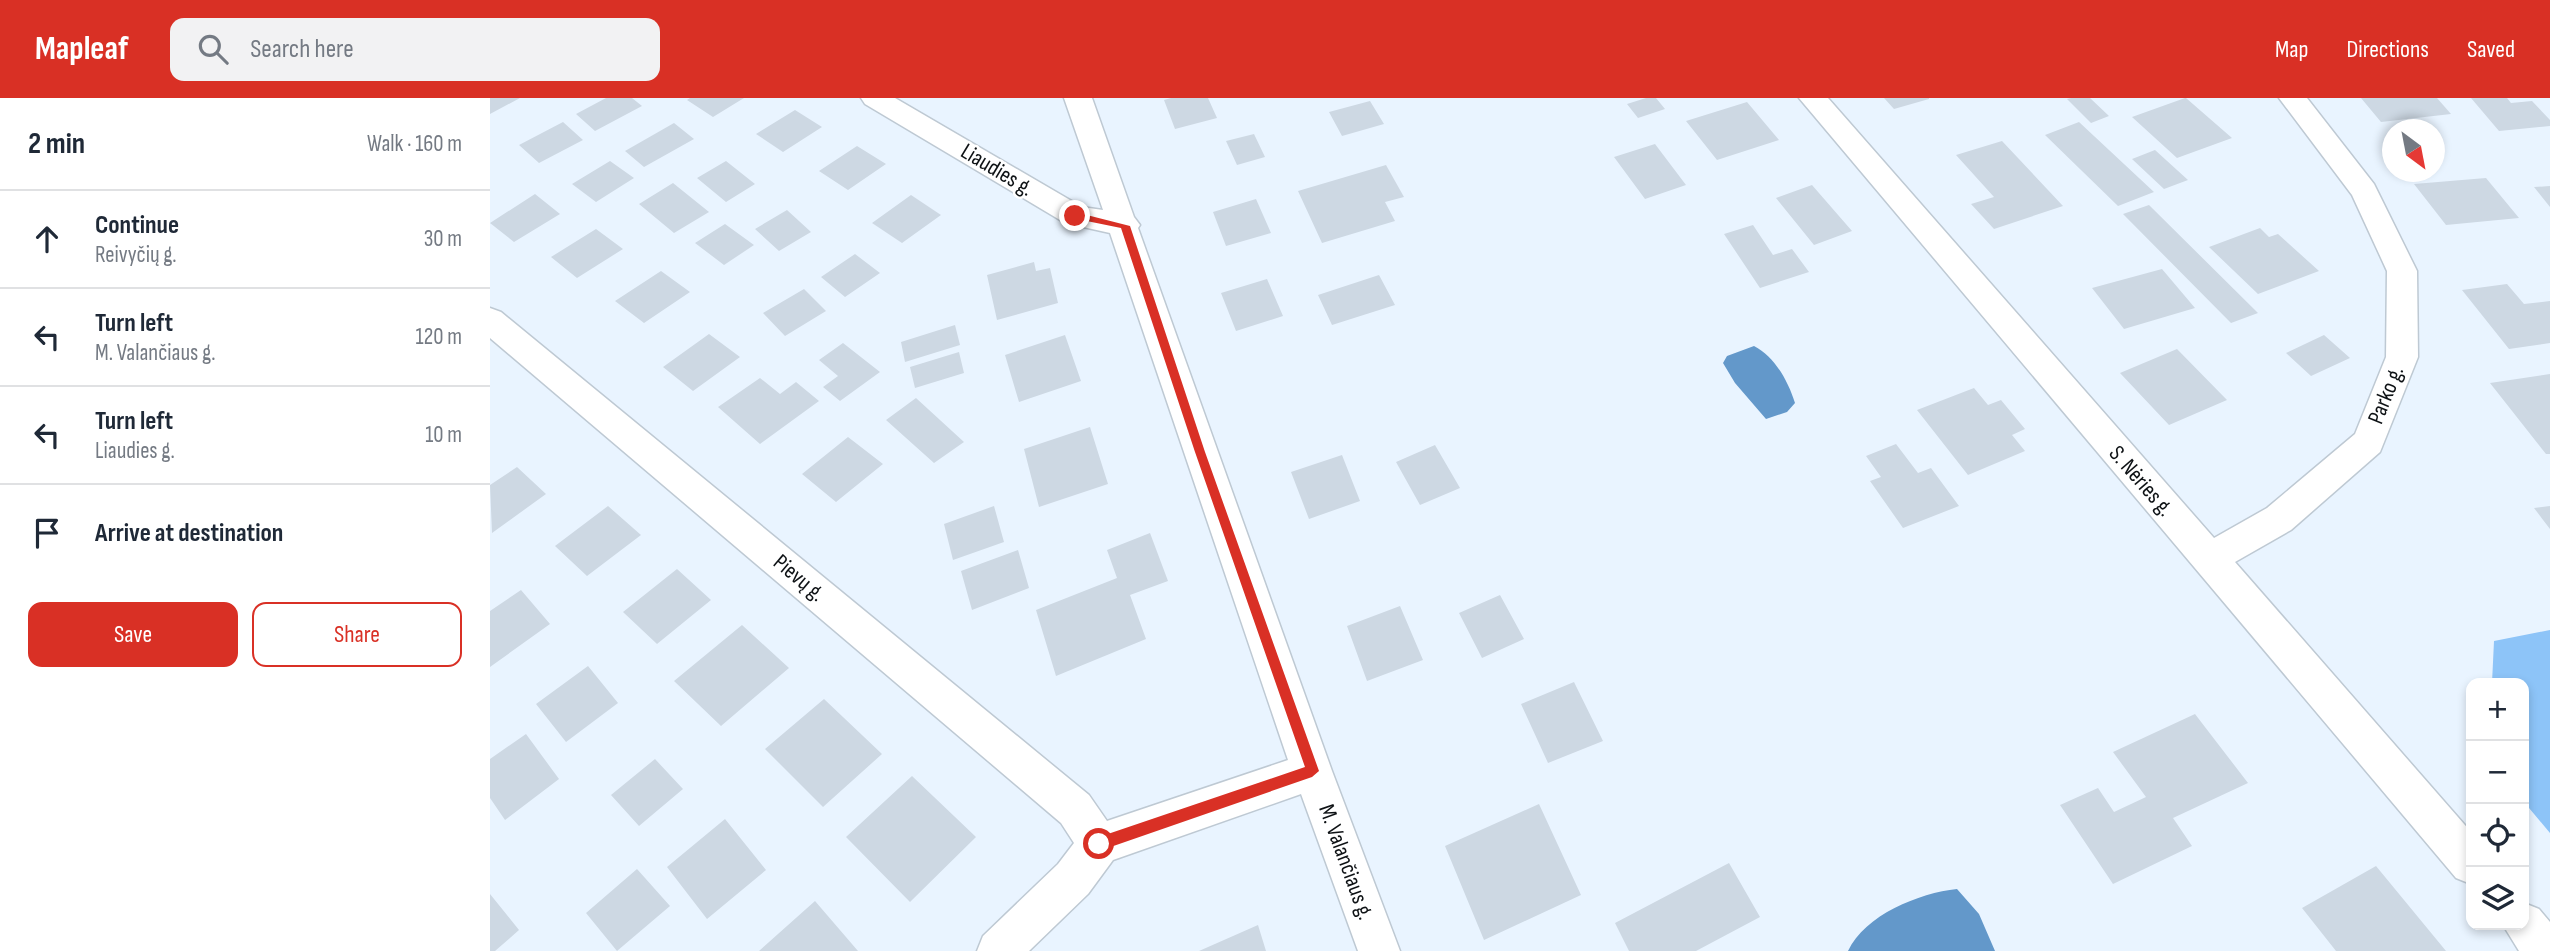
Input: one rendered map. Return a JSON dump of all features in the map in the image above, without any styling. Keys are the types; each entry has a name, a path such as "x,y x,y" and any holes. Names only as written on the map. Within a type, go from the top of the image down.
{"street":[{"name":"Liaudies g.","path":"875,98 1075,216 1125,226"},
{"name":"M. Valančiaus g.","path":"1078,98 1125,226 1200,452 1312,771 1379,951"},
{"name":"S. Nėries g.","path":"1814,98 2466,857"},
{"name":"Parko g.","path":"2208,559 2279,519 2368,442 2402,357 2402,271 2364,191 2293,98"},
{"name":"Pievų g.","path":"490,320 1075,809 1099,844"},
{"path":"998,951 1073,879 1099,844 1312,771"},
{"path":"2529,930 2547,951"}],"shaded area":[{"path":"1754,346 1768,356 1780,370 1795,403 1787,412 1766,419 1735,383 1723,363 1727,356"},
{"path":"2550,630 2550,833 2529,808 2529,678 2492,678 2494,641"},
{"path":"1957,889 1979,914 1995,951 1848,951 1867,927 1895,908 1926,895"}],"building":[{"path":"490,98 520,98 490,114"},
{"path":"606,98 632,98 642,106 595,131 576,114"},
{"path":"744,98 713,117 687,100"},
{"path":"1208,98 1217,118 1175,129 1164,100"},
{"path":"1656,98 1665,109 1638,118 1627,104"},
{"path":"1884,98 1929,98 1929,99 1894,109"},
{"path":"2090,98 2109,116 2091,123 2067,99"},
{"path":"2186,98 2232,138 2177,158 2132,117"},
{"path":"2361,98 2437,98 2451,114 2382,119 2381,122"},
{"path":"2471,98 2507,98 2511,103 2532,101 2550,120 2550,126 2499,131"},
{"path":"1370,101 1384,124 1342,136 1329,112"},
{"path":"1747,102 1779,140 1717,160 1686,121"},
{"path":"795,110 822,127 783,152 756,134"},
{"path":"563,122 583,140 539,163 519,145"},
{"path":"2079,122 2154,192 2118,206 2045,135"},
{"path":"674,123 694,139 644,167 625,151"},
{"path":"1254,134 1265,157 1237,165 1226,141"},
{"path":"2002,141 2063,206 1994,229 1971,204 1994,197 1956,155"},
{"path":"1655,144 1686,185 1645,199 1614,157"},
{"path":"857,146 886,164 848,190 819,171"},
{"path":"2155,150 2188,180 2164,189 2132,159"},
{"path":"610,161 634,178 596,202 572,184"},
{"path":"726,161 755,184 726,202 697,178"},
{"path":"1386,165 1404,197 1385,202 1395,221 1322,243 1298,191"},
{"path":"2486,178 2519,218 2446,225 2414,184"},
{"path":"673,183 709,212 674,233 639,204"},
{"path":"1812,185 1852,231 1814,245 1776,198"},
{"path":"2550,186 2550,207 2534,187"},
{"path":"535,194 560,214 514,242 490,223"},
{"path":"911,195 941,215 902,243 872,223"},
{"path":"1256,199 1271,233 1226,246 1213,212"},
{"path":"2149,205 2258,313 2231,323 2123,214"},
{"path":"787,210 811,232 779,251 755,229"},
{"path":"725,224 754,245 724,265 695,243"},
{"path":"1753,225 1773,255 1792,249 1809,272 1760,288 1724,234"},
{"path":"2260,228 2269,237 2278,234 2319,271 2258,294 2209,247"},
{"path":"596,229 623,249 577,278 551,257"},
{"path":"855,254 880,273 845,297 821,277"},
{"path":"1034,262 1036,271 1050,268 1058,303 997,320 987,275"},
{"path":"2162,269 2195,308 2124,329 2092,288"},
{"path":"661,271 690,292 644,323 615,301"},
{"path":"1379,275 1395,305 1332,325 1318,295"},
{"path":"1267,279 1283,316 1236,331 1221,293"},
{"path":"2507,284 2524,304 2550,301 2550,343 2509,349 2462,290"},
{"path":"804,289 826,311 785,336 763,313"},
{"path":"955,325 960,345 905,362 901,342"},
{"path":"709,334 740,357 693,391 663,367"},
{"path":"1065,335 1081,381 1019,402 1005,355"},
{"path":"2324,335 2350,358 2311,376 2286,353"},
{"path":"843,343 880,372 840,401 823,387 838,376 819,360"},
{"path":"2177,349 2227,400 2169,425 2120,373"},
{"path":"959,352 964,373 915,388 910,367"},
{"path":"2550,374 2550,454 2546,454 2490,383"},
{"path":"760,378 780,394 796,382 819,401 760,444 718,407"},
{"path":"1974,388 1988,405 2001,400 2025,429 2012,435 2025,451 1968,475 1917,410"},
{"path":"916,398 964,442 934,463 886,420"},
{"path":"1090,427 1108,484 1039,507 1024,449"},
{"path":"848,437 883,464 836,502 802,474"},
{"path":"1896,444 1918,473 1931,468 1959,506 1903,528 1870,481 1881,477 1866,456"},
{"path":"1435,445 1460,488 1420,505 1396,462"},
{"path":"1342,455 1360,501 1309,519 1291,472"},
{"path":"517,467 546,494 492,533 490,485"},
{"path":"608,506 641,535 587,576 555,546"},
{"path":"994,506 1004,542 953,560 944,524"},
{"path":"2550,506 2550,529 2534,508"},
{"path":"1150,533 1168,581 1130,595 1146,639 1056,676 1036,610 1117,578 1107,550"},
{"path":"1018,550 1029,588 972,610 961,571"},
{"path":"677,569 711,600 657,644 623,612"},
{"path":"521,590 550,624 490,667 490,611"},
{"path":"1500,595 1524,639 1482,658 1459,613"},
{"path":"1400,606 1423,660 1367,681 1347,626"},
{"path":"742,625 789,668 721,726 674,681"},
{"path":"588,666 618,703 566,742 536,704"},
{"path":"1574,682 1603,741 1548,763 1521,704"},
{"path":"824,699 882,754 823,807 765,749"},
{"path":"2195,714 2248,783 2173,818 2192,846 2113,884 2060,805 2098,788 2114,812 2146,797 2113,752"},
{"path":"526,734 559,779 505,820 490,798 490,759"},
{"path":"655,759 683,789 639,826 611,795"},
{"path":"912,776 976,837 910,902 846,837"},
{"path":"1539,804 1581,895 1484,940 1445,846"},
{"path":"725,819 766,870 707,919 667,867"},
{"path":"1729,863 1760,917 1696,951 1629,951 1615,923"},
{"path":"2376,866 2446,951 2336,951 2302,908"},
{"path":"637,869 670,906 617,951 586,913"},
{"path":"490,894 519,930 495,951 490,951"},
{"path":"815,901 858,951 759,951"},
{"path":"1258,925 1266,951 1199,951"}],"route":[{"path":"1075,216 1125,226 1200,452 1312,771 1099,844"}]}
